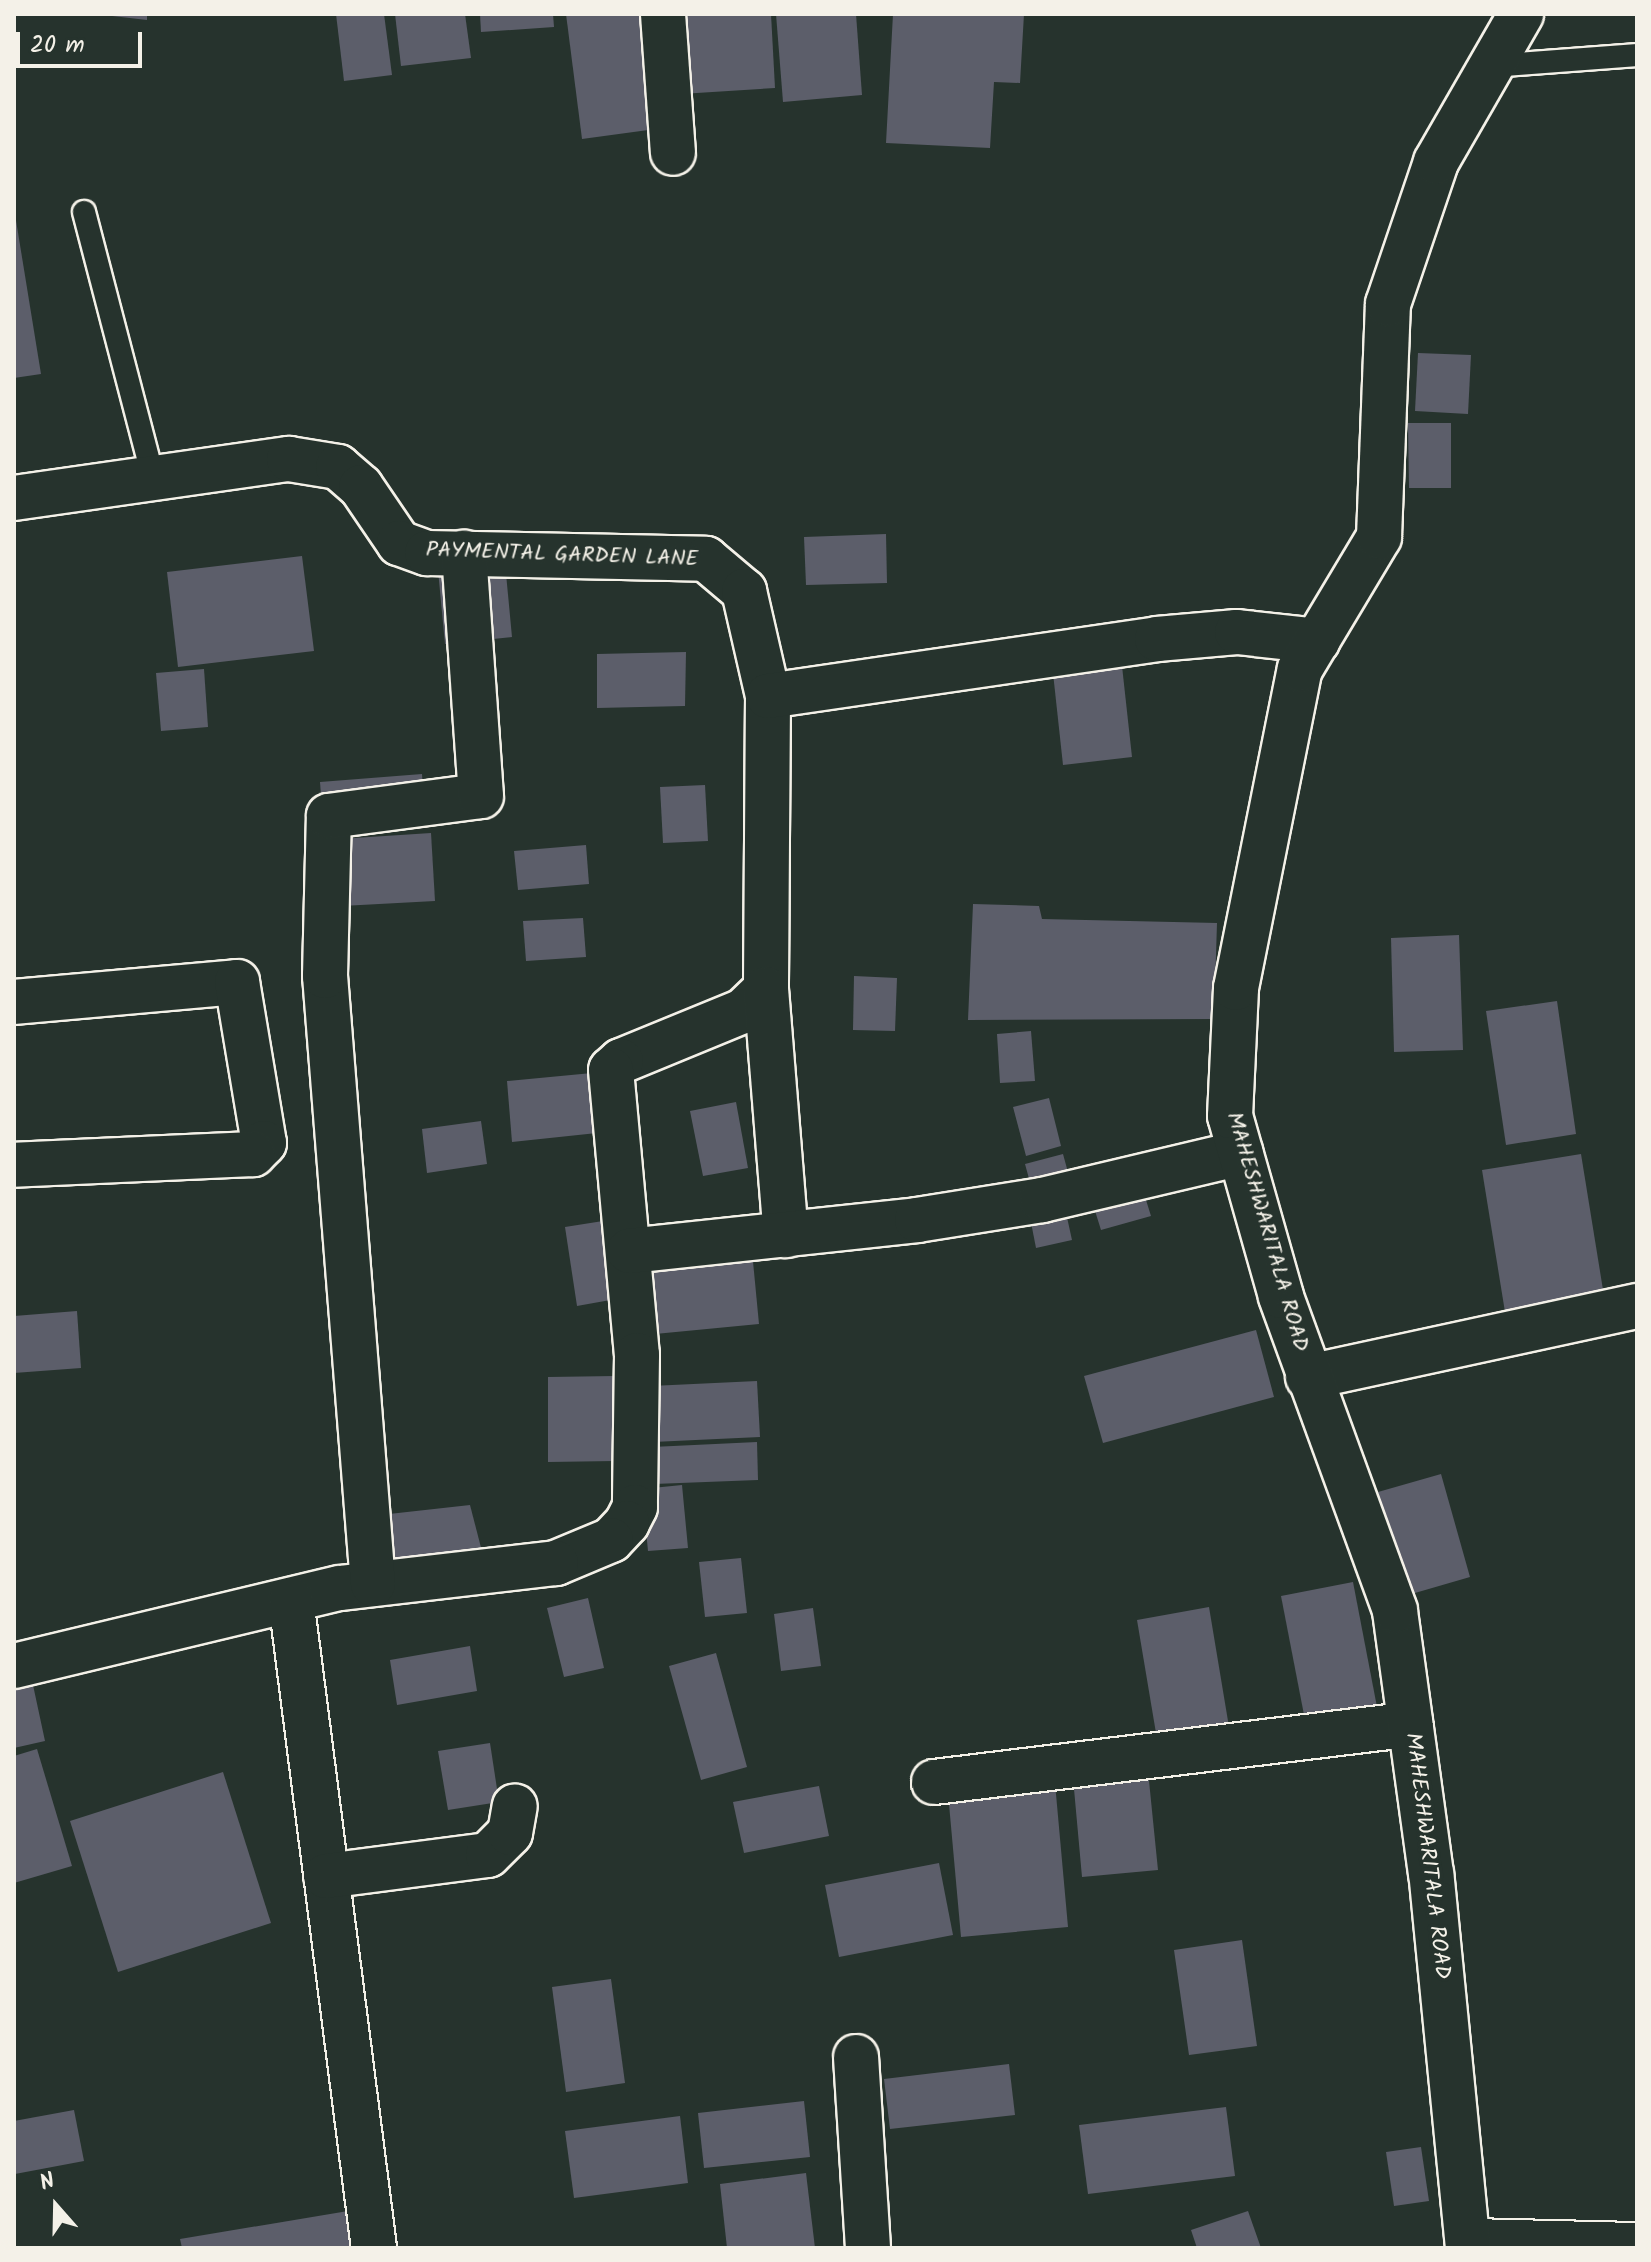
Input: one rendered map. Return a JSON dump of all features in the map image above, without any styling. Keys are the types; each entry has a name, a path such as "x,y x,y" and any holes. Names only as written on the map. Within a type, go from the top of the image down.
{"street":[{"path":"663,14 673,153"},
{"name":"MAHESHWARITALA ROAD","path":"1469,2244 1395,1610 1308,1377 1230,1116 1236,988 1300,669 1379,537 1388,304 1436,162 1521,14"},
{"name":"PAYMENTAL GARDEN LANE","path":"14,498 289,459 338,467 361,487 399,543 427,553 706,559 744,591 768,696 766,989 786,1235"},
{"path":"373,1584 325,976 329,816 481,796 464,553"},
{"path":"768,696 1170,638 1237,632 1318,641"},
{"path":"14,1002 237,982 264,1143 253,1154 14,1165"},
{"path":"14,1666 291,1600 373,1584 556,1563 611,1540 627,1523 635,1507 637,1355 611,1070 621,1061 743,1011 766,989"},
{"path":"629,1251 786,1235 1042,1200 1241,1153"},
{"path":"1308,1377 1637,1306"},
{"path":"291,1600 374,2248"},
{"path":"934,1782 1410,1724"},
{"path":"326,1876 488,1855 510,1833 515,1806"},
{"path":"856,2057 868,2248"},
{"path":"1469,2244 1637,2245"}],"lane":[{"path":"1492,66 1637,55"},
{"path":"84,212 154,480"}],"building":[{"path":"95,14 147,14 147,20"},
{"path":"336,14 384,14 392,75 344,81"},
{"path":"395,14 465,14 471,58 401,66"},
{"path":"480,14 553,14 554,27 481,32"},
{"path":"566,14 648,14 663,128 582,139"},
{"path":"676,14 771,14 775,88 681,94"},
{"path":"776,14 856,14 862,95 783,102"},
{"path":"893,14 1024,14 1020,83 994,82 990,148 886,143"},
{"path":"14,208 41,374 14,378"},
{"path":"1418,353 1471,355 1468,414 1415,411"},
{"path":"1408,423 1451,423 1451,488 1409,488"},
{"path":"886,534 887,583 806,585 804,537"},
{"path":"302,556 314,651 178,667 167,572"},
{"path":"505,563 512,637 445,644 438,570"},
{"path":"686,652 685,706 597,708 597,654"},
{"path":"1122,666 1132,757 1063,765 1053,673"},
{"path":"204,669 208,727 161,731 156,673"},
{"path":"422,774 425,827 324,835 320,782"},
{"path":"705,785 708,841 663,843 660,787"},
{"path":"431,833 435,901 342,906 339,839"},
{"path":"586,845 589,884 518,890 514,851"},
{"path":"973,904 1039,906 1042,919 1217,923 1214,1019 968,1020"},
{"path":"583,918 586,957 526,961 523,921"},
{"path":"1459,935 1463,1050 1394,1052 1391,938"},
{"path":"854,976 897,978 895,1031 853,1030"},
{"path":"1557,1001 1576,1134 1506,1145 1486,1011"},
{"path":"1031,1031 1035,1081 1000,1083 997,1034"},
{"path":"592,1073 597,1133 512,1142 507,1081"},
{"path":"1049,1098 1061,1146 1026,1156 1013,1107"},
{"path":"736,1102 748,1168 703,1176 690,1111"},
{"path":"481,1121 487,1164 427,1173 422,1129"},
{"path":"1063,1154 1072,1187 1034,1197 1025,1164"},
{"path":"1581,1154 1604,1296 1505,1312 1482,1170"},
{"path":"1141,1184 1151,1216 1101,1230 1091,1198"},
{"path":"1063,1199 1072,1240 1036,1248 1028,1207"},
{"path":"603,1221 616,1299 577,1306 565,1227"},
{"path":"752,1251 759,1324 655,1334 648,1262"},
{"path":"77,1311 81,1368 14,1373 14,1316"},
{"path":"1256,1330 1274,1397 1103,1443 1084,1376"},
{"path":"615,1376 615,1461 548,1462 548,1377"},
{"path":"757,1381 760,1437 653,1442 651,1386"},
{"path":"757,1442 758,1480 654,1484 652,1447"},
{"path":"1441,1474 1470,1577 1408,1595 1378,1492"},
{"path":"682,1485 688,1548 648,1551 642,1489"},
{"path":"470,1505 485,1563 370,1577 362,1517"},
{"path":"741,1558 747,1613 705,1617 699,1562"},
{"path":"1353,1582 1377,1707 1305,1720 1281,1596"},
{"path":"588,1598 604,1668 564,1677 547,1608"},
{"path":"1209,1607 1230,1733 1158,1745 1137,1620"},
{"path":"813,1608 821,1666 781,1671 774,1614"},
{"path":"470,1646 477,1691 397,1705 390,1660"},
{"path":"716,1653 747,1767 701,1780 669,1666"},
{"path":"30,1671 45,1741 14,1748 14,1675"},
{"path":"490,1743 499,1802 448,1810 438,1751"},
{"path":"37,1749 72,1866 14,1883 14,1756"},
{"path":"1148,1771 1158,1870 1082,1877 1073,1778"},
{"path":"223,1772 271,1923 118,1972 70,1821"},
{"path":"1055,1783 1068,1927 961,1937 948,1793"},
{"path":"819,1786 829,1836 744,1853 733,1802"},
{"path":"939,1863 953,1935 839,1957 825,1885"},
{"path":"1242,1940 1257,2046 1189,2055 1174,1950"},
{"path":"611,1979 625,2083 566,2092 552,1987"},
{"path":"1009,2064 1015,2115 890,2129 884,2079"},
{"path":"804,2101 810,2157 704,2168 698,2113"},
{"path":"1226,2107 1235,2176 1088,2194 1079,2125"},
{"path":"74,2110 84,2161 15,2174 14,2121"},
{"path":"680,2116 688,2183 574,2198 565,2131"},
{"path":"1421,2147 1429,2201 1394,2206 1386,2152"},
{"path":"806,2173 815,2248 727,2248 720,2184"},
{"path":"354,2210 361,2248 182,2248 180,2239"},
{"path":"1248,2211 1261,2248 1197,2248 1191,2230"}]}
